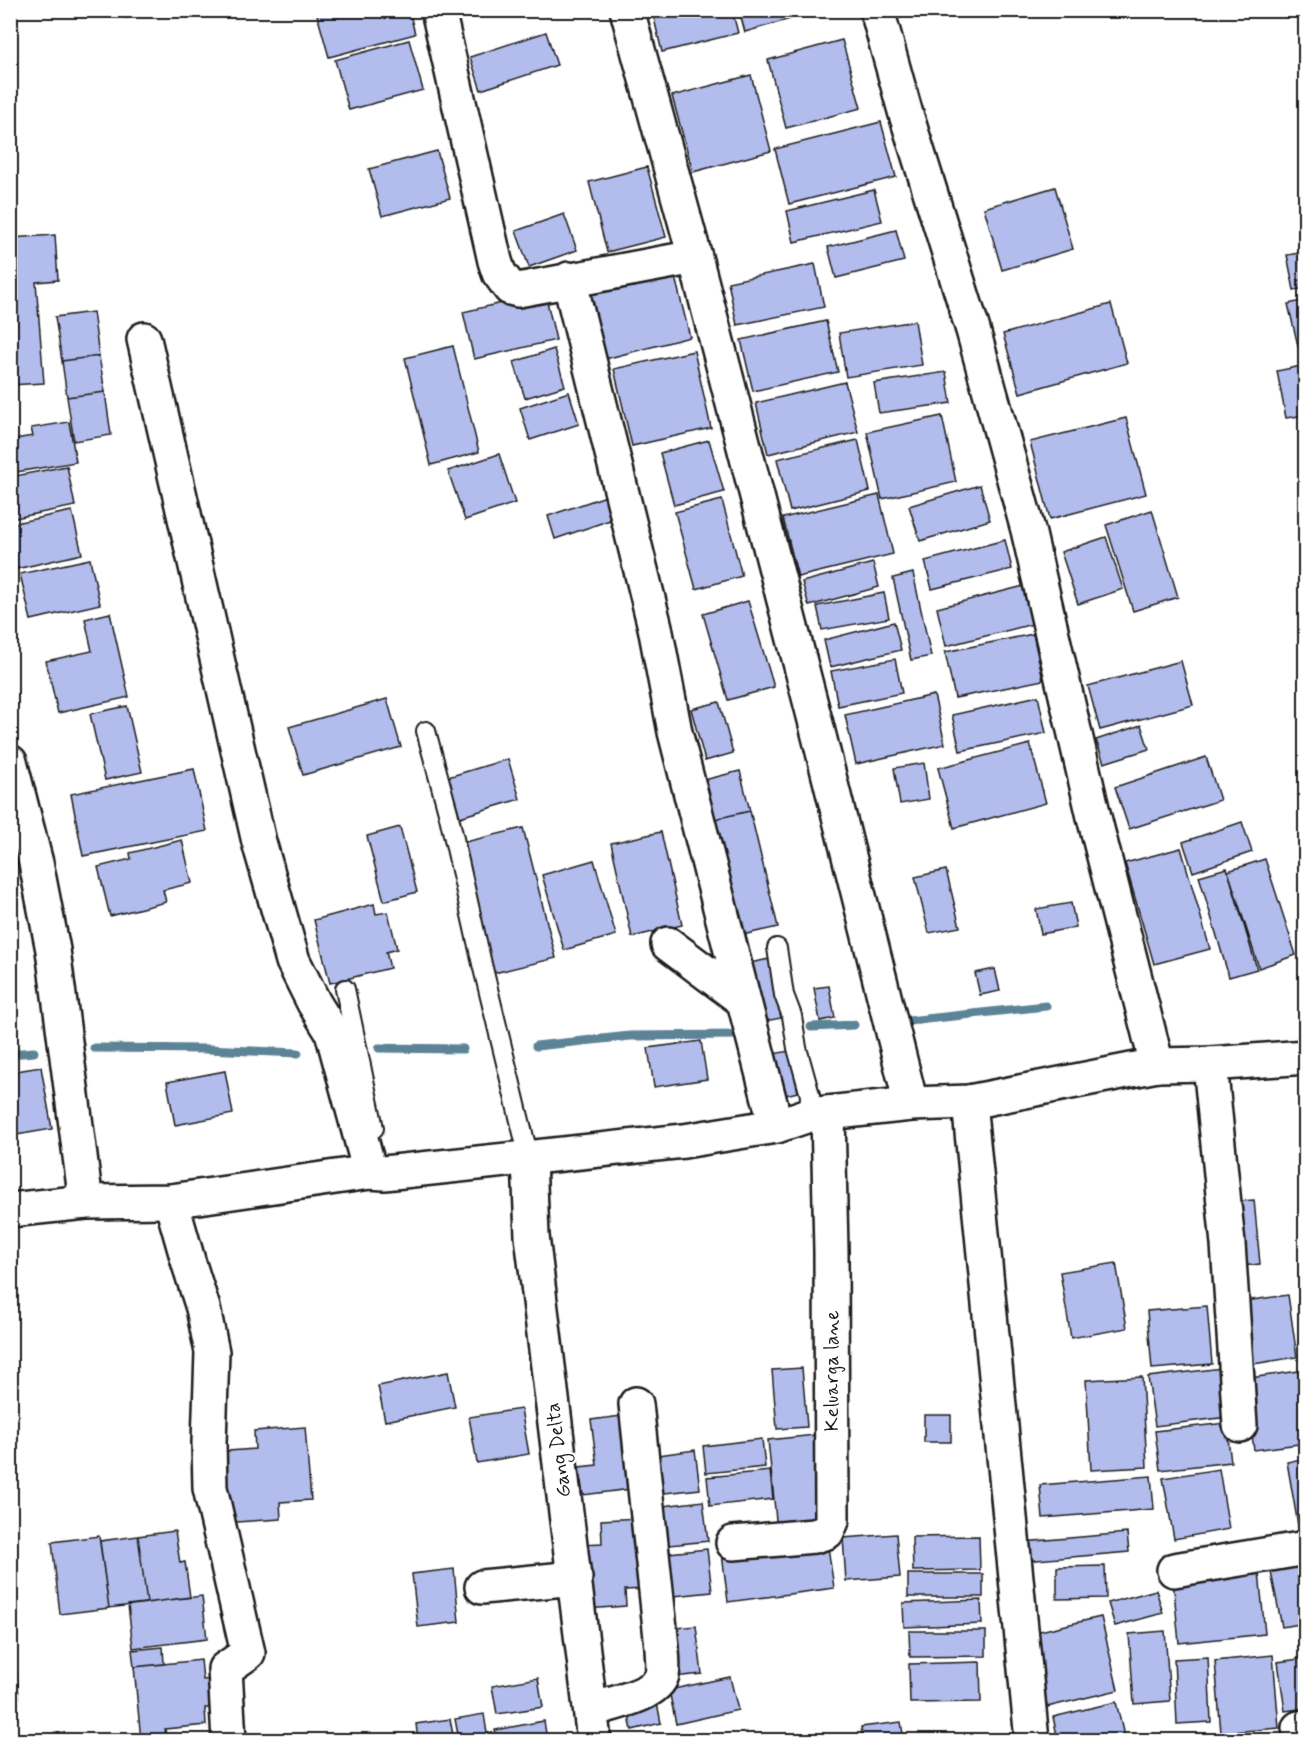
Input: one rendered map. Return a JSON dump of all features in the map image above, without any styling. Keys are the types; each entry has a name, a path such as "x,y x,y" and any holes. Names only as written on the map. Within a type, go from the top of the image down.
{"street":[{"path":"438,10 499,273 510,288 518,290 695,257"},
{"path":"627,10 695,257 816,724 911,1104"},
{"path":"877,10 905,111 973,330 1028,530 1094,817 1157,1065"},
{"path":"569,279 655,627 675,732 776,1126"},
{"path":"144,339 259,842 293,961 314,1003 332,1032 377,1173"},
{"path":"10,762 36,863 53,950 86,1202"},
{"path":"668,944 744,1001"},
{"path":"10,1210 86,1202 171,1201 377,1173 684,1141 776,1126 818,1114 911,1104 969,1102 1157,1065 1210,1064 1305,1057"},
{"path":"1210,1064 1228,1244 1240,1425"},
{"path":"969,1102 1032,1740"},
{"name":"Keluarga lane","path":"733,1543 814,1536 826,1532 832,1521 831,1251 818,1114"},
{"name":"Gang Delta","path":"529,1158 532,1236 593,1725"},
{"path":"171,1201 204,1308 212,1352 208,1443 210,1488 248,1653 225,1669 229,1740"},
{"path":"593,1725 655,1686 662,1676 663,1647 636,1404"},
{"path":"1174,1570 1305,1548"},
{"path":"482,1587 575,1578"}],"lane":[{"path":"426,731 448,812 529,1158"},
{"path":"777,948 784,995 792,1016 797,1048 810,1095 818,1114"},
{"path":"345,989 377,1173"}],"building":[{"path":"124,10 159,10 126,18"},
{"path":"409,10 415,34 329,57 316,11"},
{"path":"652,10 732,10 738,33 662,52"},
{"path":"739,10 803,10 804,15 745,32"},
{"path":"546,32 557,65 481,90 470,57"},
{"path":"409,40 423,90 349,110 335,60"},
{"path":"842,40 861,108 786,128 768,60"},
{"path":"751,75 771,151 693,172 672,96"},
{"path":"881,122 896,177 789,204 775,149"},
{"path":"437,151 450,198 382,216 369,169"},
{"path":"647,167 666,237 607,252 589,182"},
{"path":"1055,187 1073,249 1002,270 984,208"},
{"path":"874,190 882,221 794,242 787,211"},
{"path":"564,214 577,250 529,267 516,231"},
{"path":"896,230 904,261 836,278 828,247"},
{"path":"55,235 58,280 36,282 44,383 10,385 10,238"},
{"path":"1306,252 1306,288 1294,290 1287,255"},
{"path":"815,264 824,307 737,325 728,282"},
{"path":"674,273 690,337 605,359 589,294"},
{"path":"545,293 556,340 474,359 463,312"},
{"path":"1306,300 1306,353 1300,354 1288,304"},
{"path":"1111,304 1127,363 1020,393 1003,334"},
{"path":"93,312 99,356 62,361 55,317"},
{"path":"826,321 838,372 753,391 741,340"},
{"path":"915,321 922,365 846,377 839,333"},
{"path":"453,346 479,452 431,465 405,358"},
{"path":"554,349 565,386 525,398 514,362"},
{"path":"694,351 711,428 632,446 614,369"},
{"path":"99,356 105,392 67,397 62,361"},
{"path":"1306,365 1306,415 1286,418 1277,371"},
{"path":"946,372 951,403 879,413 874,383"},
{"path":"845,382 858,432 768,454 756,403"},
{"path":"105,392 111,435 74,441 67,397"},
{"path":"569,392 579,424 530,440 520,408"},
{"path":"942,416 956,482 882,499 867,432"},
{"path":"1126,418 1146,494 1050,519 1030,442"},
{"path":"69,422 76,462 10,473 10,440 33,436 31,428"},
{"path":"709,440 724,492 674,505 660,453"},
{"path":"858,440 870,491 790,511 777,459"},
{"path":"499,454 515,503 465,520 448,471"},
{"path":"67,466 75,506 10,519 10,477"},
{"path":"980,485 990,520 920,541 909,506"},
{"path":"879,495 893,554 798,577 783,518"},
{"path":"606,496 613,519 555,539 548,516"},
{"path":"722,500 742,576 696,589 675,512"},
{"path":"1152,510 1178,597 1133,611 1106,525"},
{"path":"72,511 82,554 16,569 10,544 10,524"},
{"path":"1106,537 1123,589 1078,604 1061,552"},
{"path":"1005,540 1012,569 932,589 925,561"},
{"path":"90,559 100,604 31,620 20,574"},
{"path":"873,563 879,587 809,606 802,582"},
{"path":"913,573 931,656 911,660 893,578"},
{"path":"1024,586 1033,624 946,646 937,608"},
{"path":"884,593 889,618 822,630 817,606"},
{"path":"748,601 774,687 728,700 703,614"},
{"path":"110,613 129,697 58,713 46,661 92,651 85,619"},
{"path":"894,622 901,650 830,667 824,640"},
{"path":"1033,634 1043,680 955,698 945,652"},
{"path":"895,659 902,693 838,706 831,671"},
{"path":"1181,661 1193,705 1100,730 1088,686"},
{"path":"934,695 945,744 856,764 845,715"},
{"path":"1038,696 1046,733 960,751 952,715"},
{"path":"387,699 401,747 303,775 289,727"},
{"path":"719,702 733,753 705,761 691,709"},
{"path":"127,706 142,772 105,780 90,714"},
{"path":"1141,725 1149,749 1104,763 1096,740"},
{"path":"1030,744 1046,803 954,828 938,768"},
{"path":"1206,757 1220,800 1129,829 1115,787"},
{"path":"508,759 520,799 460,817 448,777"},
{"path":"924,763 929,799 900,804 894,768"},
{"path":"194,769 207,831 83,856 71,794"},
{"path":"740,771 750,811 710,820 700,781"},
{"path":"750,811 778,927 738,936 710,820"},
{"path":"1242,822 1252,852 1193,872 1183,842"},
{"path":"400,827 417,892 384,901 367,836"},
{"path":"523,828 556,958 494,973 461,843"},
{"path":"661,832 682,925 632,937 611,843"},
{"path":"182,840 192,883 163,890 166,902 110,916 98,867 131,859 130,853"},
{"path":"1181,848 1210,949 1154,964 1125,863"},
{"path":"1265,859 1296,955 1259,968 1228,871"},
{"path":"594,860 616,935 564,950 542,875"},
{"path":"1227,868 1257,969 1229,977 1199,876"},
{"path":"946,870 960,927 929,933 915,877"},
{"path":"1071,903 1076,927 1041,934 1036,909"},
{"path":"374,904 376,914 388,912 397,949 386,952 390,968 330,983 314,920"},
{"path":"770,959 781,1018 755,1023 744,964"},
{"path":"995,969 1000,991 980,995 975,973"},
{"path":"829,986 835,1018 820,1021 814,988"},
{"path":"701,1041 707,1079 654,1087 648,1048"},
{"path":"789,1051 798,1092 777,1097 768,1055"},
{"path":"41,1067 52,1129 10,1136 10,1072"},
{"path":"225,1071 233,1114 175,1125 167,1082"},
{"path":"1254,1200 1260,1264 1233,1267 1227,1202"},
{"path":"1116,1263 1127,1328 1071,1338 1060,1272"},
{"path":"1288,1295 1297,1357 1247,1365 1238,1302"},
{"path":"1207,1306 1212,1364 1152,1369 1147,1311"},
{"path":"802,1368 807,1427 777,1429 772,1370"},
{"path":"1222,1368 1228,1417 1155,1426 1148,1377"},
{"path":"1298,1371 1306,1443 1254,1450 1244,1379"},
{"path":"448,1372 455,1407 385,1421 378,1386"},
{"path":"1142,1377 1147,1467 1091,1470 1086,1380"},
{"path":"521,1409 529,1454 477,1463 469,1417"},
{"path":"629,1415 639,1488 583,1495 579,1467 597,1465 591,1420"},
{"path":"924,1415 951,1415 951,1442 924,1442"},
{"path":"1226,1423 1231,1462 1160,1470 1155,1431"},
{"path":"305,1427 311,1500 280,1502 281,1519 221,1523 215,1452 255,1449 254,1431"},
{"path":"815,1435 824,1525 777,1530 768,1440"},
{"path":"762,1439 765,1467 706,1473 703,1446"},
{"path":"695,1450 700,1489 656,1494 651,1456"},
{"path":"1306,1458 1306,1530 1299,1531 1287,1462"},
{"path":"1219,1469 1229,1529 1174,1539 1163,1478"},
{"path":"770,1471 773,1499 710,1506 707,1477"},
{"path":"1151,1476 1154,1509 1043,1518 1040,1485"},
{"path":"703,1501 708,1541 660,1546 655,1507"},
{"path":"641,1518 645,1589 625,1590 626,1606 587,1609 583,1544 602,1543 601,1520"},
{"path":"175,1531 180,1563 185,1562 190,1597 147,1603 138,1536"},
{"path":"1127,1533 1129,1552 1025,1561 1023,1542"},
{"path":"896,1534 900,1577 846,1581 843,1538"},
{"path":"99,1536 109,1608 60,1614 52,1542"},
{"path":"138,1536 147,1603 109,1608 100,1541"},
{"path":"979,1536 980,1570 913,1571 912,1537"},
{"path":"827,1540 834,1588 728,1602 722,1554"},
{"path":"707,1549 712,1592 664,1597 659,1554"},
{"path":"1105,1566 1106,1598 1057,1599 1057,1567"},
{"path":"1301,1566 1306,1588 1306,1623 1282,1627 1271,1572"},
{"path":"454,1569 459,1622 418,1627 412,1574"},
{"path":"1259,1572 1265,1634 1179,1643 1173,1580"},
{"path":"908,1574 983,1574 983,1597 908,1597"},
{"path":"1156,1590 1163,1613 1115,1626 1108,1603"},
{"path":"202,1596 207,1639 133,1648 128,1605"},
{"path":"981,1600 982,1624 904,1627 903,1603"},
{"path":"1101,1617 1118,1690 1047,1707 1031,1633"},
{"path":"696,1626 702,1674 673,1677 667,1629"},
{"path":"909,1631 986,1631 986,1656 910,1657"},
{"path":"1165,1631 1170,1701 1134,1704 1129,1634"},
{"path":"163,1647 164,1664 134,1667 132,1650"},
{"path":"1273,1655 1279,1728 1221,1733 1215,1661"},
{"path":"1208,1657 1211,1722 1177,1724 1174,1659"},
{"path":"1306,1658 1306,1708 1285,1711 1278,1662"},
{"path":"201,1660 203,1680 210,1679 213,1708 205,1708 206,1725 165,1729 166,1737 141,1740 134,1667"},
{"path":"980,1662 981,1702 910,1703 909,1664"},
{"path":"16,1665 19,1698 10,1699 10,1666"},
{"path":"730,1677 738,1710 676,1724 669,1690"},
{"path":"538,1678 543,1707 497,1714 492,1686"},
{"path":"656,1698 661,1723 632,1730 626,1704"},
{"path":"1116,1702 1125,1740 1058,1740 1053,1717"},
{"path":"484,1714 488,1740 459,1740 455,1719"},
{"path":"450,1719 454,1740 418,1740 416,1724"},
{"path":"544,1721 547,1740 497,1740 495,1730"},
{"path":"901,1722 904,1740 863,1740 861,1727"}],"waterway":[{"path":"908,1021 1046,1006"},
{"path":"811,1027 854,1025"},
{"path":"536,1046 630,1036 740,1035"},
{"path":"94,1048 298,1053"},
{"path":"379,1048 463,1049"},
{"path":"10,1054 34,1052"}]}
